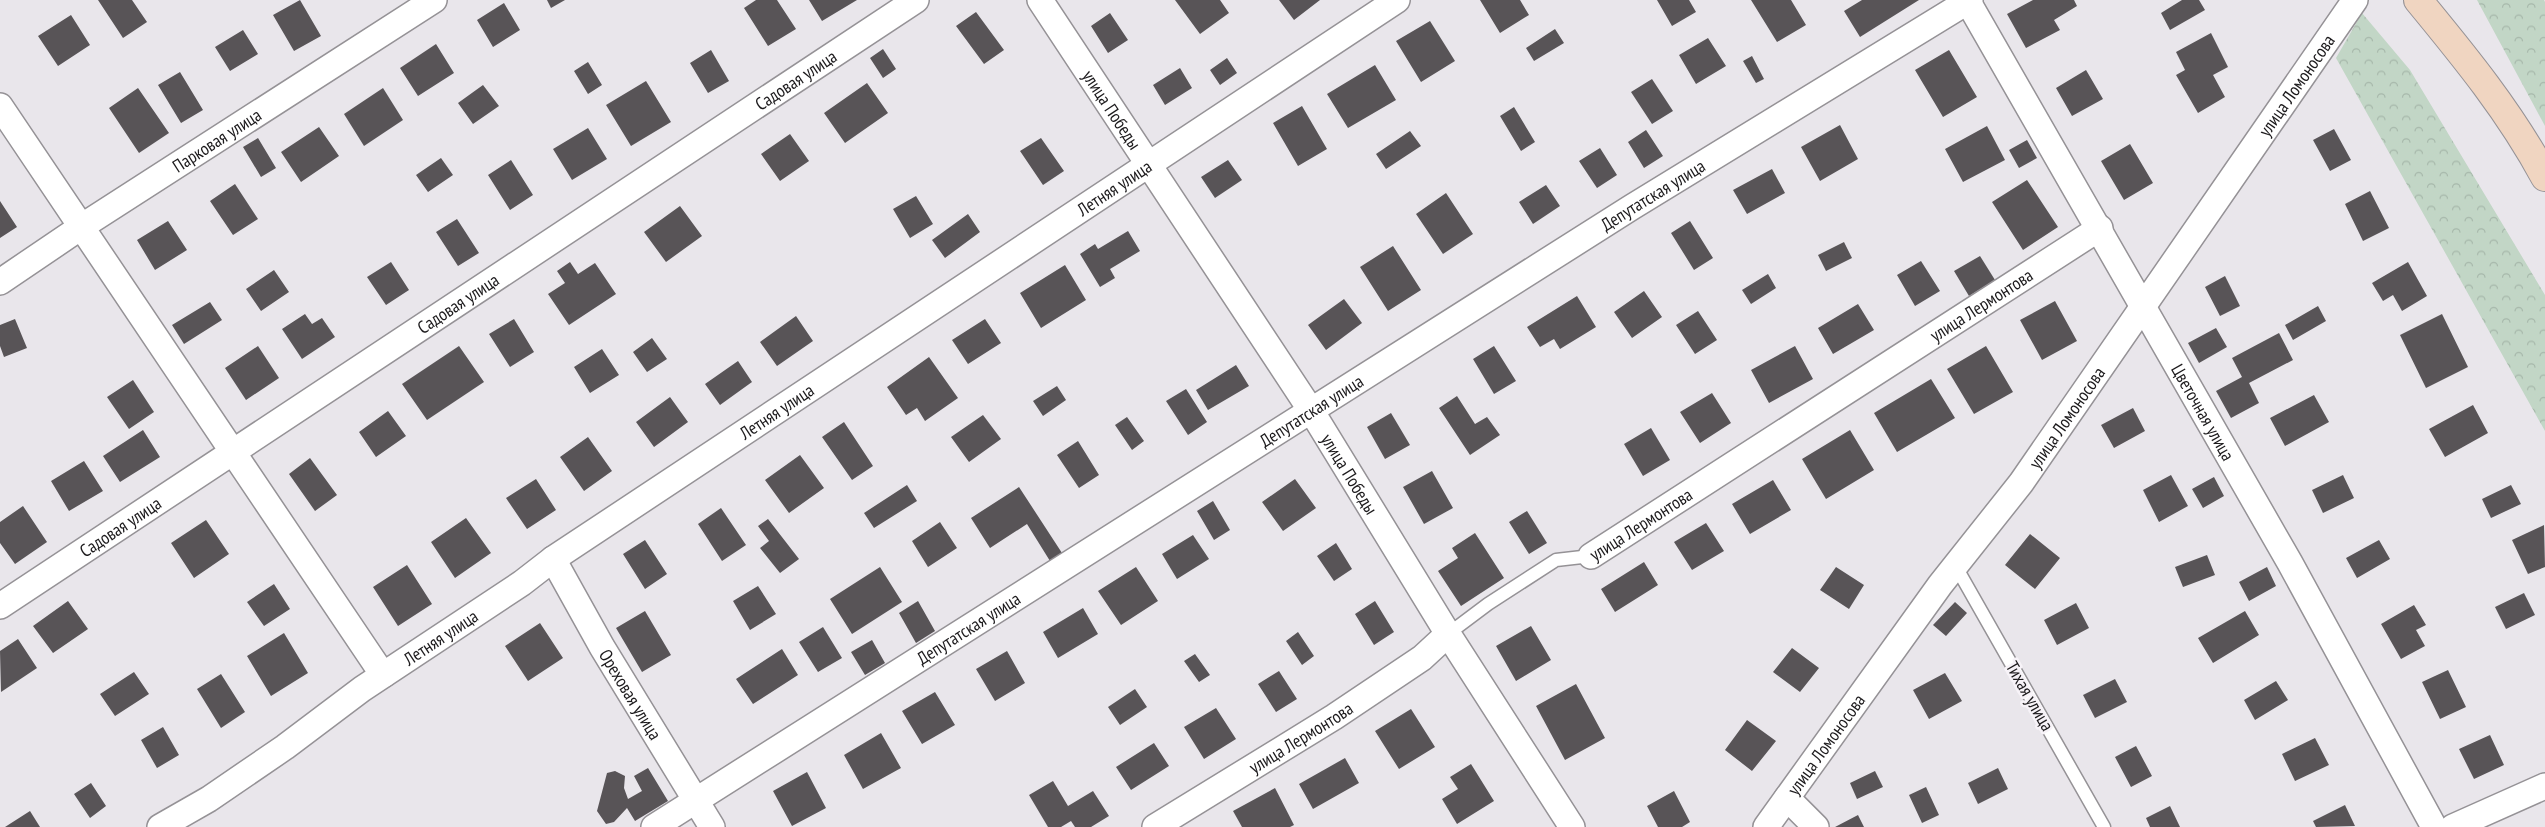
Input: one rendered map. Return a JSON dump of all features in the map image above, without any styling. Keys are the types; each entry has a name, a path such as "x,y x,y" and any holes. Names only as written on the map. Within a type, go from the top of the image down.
{"main road":[{"path":"2418,0 2476,70 2522,134 2545,177"}],"street":[{"name":"Парковая улица","path":"0,282 81,226 434,0"},
{"name":"Садовая улица","path":"0,606 916,0"},
{"name":"улица Победы","path":"1040,0 1312,412 1448,634 1572,827"},
{"name":"Летняя улица","path":"160,827 209,799 278,752 383,675 522,583 553,559 1397,0"},
{"name":"Цветочная улица","path":"1968,0 2290,563 2434,827"},
{"name":"Депутатская улица","path":"654,827 1312,412 1632,207 1968,0"},
{"name":"улица Ломоносова","path":"1766,827 1955,565 2021,483 2355,0"},
{"path":"0,106 383,675"},
{"name":"улица Лермонтова","path":"1591,556 2100,228"},
{"name":"Ореховая улица","path":"553,559 607,655 712,827"},
{"name":"улица Лермонтова","path":"1155,827 1334,717 1422,658 1448,634"},
{"path":"2454,827 2545,786"},
{"path":"1787,798 1816,827"}],"lane":[{"name":"улица Лермонтова","path":"1448,634 1488,604 1556,560 1591,556"},
{"name":"Тихая улица","path":"1955,565 2104,827"}],"green space":[{"path":"2477,0 2544,0 2545,126"},
{"path":"2362,13 2410,70 2545,295 2545,431 2336,58"}],"building":[{"path":"98,0 132,0 147,22 123,38"},
{"path":"300,0 321,36 294,51 273,15"},
{"path":"547,0 565,0 551,8"},
{"path":"756,0 777,0 796,29 768,46 744,8"},
{"path":"809,0 857,0 822,21"},
{"path":"1175,0 1220,0 1229,13 1200,34"},
{"path":"1279,0 1320,0 1294,20"},
{"path":"1480,0 1520,0 1529,15 1500,33"},
{"path":"1657,0 1689,0 1696,12 1672,26"},
{"path":"1751,0 1791,0 1806,25 1777,42"},
{"path":"1862,0 1919,0 1860,37 1844,11"},
{"path":"2033,0 2074,0 2077,6 2054,20 2060,30 2026,48 2007,14"},
{"path":"2182,0 2199,0 2205,10 2170,30 2161,13"},
{"path":"504,3 520,30 493,47 477,20"},
{"path":"976,12 1004,50 984,64 956,26"},
{"path":"1110,13 1128,40 1108,53 1091,26"},
{"path":"71,15 90,45 58,66 38,36"},
{"path":"1430,21 1455,61 1421,82 1396,41"},
{"path":"1555,29 1564,43 1534,61 1526,48"},
{"path":"243,30 258,54 230,71 215,47"},
{"path":"2211,33 2228,67 2213,75 2225,97 2198,113 2176,75 2185,70 2176,52"},
{"path":"1708,38 1726,66 1696,84 1679,55"},
{"path":"436,44 454,73 418,96 400,68"},
{"path":"883,49 896,69 883,78 870,58"},
{"path":"711,50 729,81 708,93 690,63"},
{"path":"1949,50 1977,97 1943,117 1915,70"},
{"path":"1752,56 1764,79 1756,83 1743,61"},
{"path":"1227,58 1237,73 1220,85 1210,70"},
{"path":"588,62 602,85 588,94 574,71"},
{"path":"1375,65 1396,100 1348,128 1327,94"},
{"path":"1180,68 1192,88 1165,105 1153,85"},
{"path":"2086,70 2103,99 2072,116 2056,88"},
{"path":"180,72 203,110 181,123 158,85"},
{"path":"1652,79 1673,111 1652,124 1631,92"},
{"path":"646,81 671,122 631,146 606,105"},
{"path":"867,83 888,113 845,143 824,113"},
{"path":"483,85 499,106 473,124 458,103"},
{"path":"138,88 169,133 139,153 109,108"},
{"path":"383,88 403,120 364,146 344,114"},
{"path":"1302,106 1327,149 1298,166 1273,123"},
{"path":"1514,107 1535,142 1521,151 1500,116"},
{"path":"1840,125 1858,159 1820,181 1801,147"},
{"path":"1987,126 2005,160 1963,182 1945,149"},
{"path":"319,127 339,156 301,182 281,152"},
{"path":"588,128 607,159 572,180 553,149"},
{"path":"2334,129 2351,160 2330,171 2313,140"},
{"path":"1646,130 1663,156 1644,168 1628,142"},
{"path":"1410,131 1421,146 1386,169 1376,154"},
{"path":"790,134 809,161 780,181 761,154"},
{"path":"258,138 276,168 261,177 243,147"},
{"path":"1041,138 1064,171 1043,185 1020,151"},
{"path":"2027,140 2037,158 2019,168 2009,150"},
{"path":"2130,144 2153,183 2124,200 2101,161"},
{"path":"1600,148 1617,175 1597,188 1579,161"},
{"path":"441,158 453,175 428,192 416,175"},
{"path":"511,160 533,195 510,210 488,175"},
{"path":"1228,160 1242,180 1215,198 1201,177"},
{"path":"1772,169 1785,193 1747,214 1733,190"},
{"path":"2027,180 2058,227 2023,250 1992,202"},
{"path":"235,184 258,219 233,235 210,201"},
{"path":"1546,185 1560,206 1533,224 1519,202"},
{"path":"2370,191 2389,228 2363,241 2345,204"},
{"path":"1446,193 1473,234 1443,254 1416,214"},
{"path":"916,196 933,224 910,238 893,209"},
{"path":"0,201 17,227 0,238"},
{"path":"680,206 702,236 666,262 644,232"},
{"path":"968,214 980,232 945,258 932,240"},
{"path":"457,219 479,253 458,266 436,232"},
{"path":"168,221 187,250 155,270 137,240"},
{"path":"1690,221 1713,258 1694,270 1671,233"},
{"path":"1128,231 1140,251 1110,269 1115,278 1100,287 1080,254 1095,244 1098,249"},
{"path":"1844,242 1852,258 1826,271 1818,255"},
{"path":"1393,246 1421,290 1388,311 1360,267"},
{"path":"1980,256 1995,280 1969,296 1954,271"},
{"path":"1921,261 1940,291 1915,306 1897,275"},
{"path":"391,262 409,290 386,305 367,277"},
{"path":"570,262 578,274 595,263 616,294 569,325 548,294 565,283 557,271"},
{"path":"2408,262 2427,296 2402,311 2393,295 2383,301 2372,283"},
{"path":"1065,265 1086,300 1041,328 1020,293"},
{"path":"274,270 289,292 261,311 246,289"},
{"path":"1768,274 1776,288 1751,304 1742,290"},
{"path":"2225,276 2240,306 2220,316 2205,287"},
{"path":"1644,291 1662,317 1632,338 1614,312"},
{"path":"1577,296 1596,327 1560,349 1554,339 1540,347 1527,327"},
{"path":"1344,299 1362,323 1326,350 1308,325"},
{"path":"2055,301 2077,341 2042,360 2020,320"},
{"path":"210,302 222,320 184,344 172,325"},
{"path":"1858,304 1874,330 1833,354 1818,328"},
{"path":"2318,306 2326,321 2293,340 2285,325"},
{"path":"1698,311 1717,340 1695,354 1676,325"},
{"path":"305,314 312,324 322,318 335,337 302,359 282,329"},
{"path":"2442,314 2468,367 2426,388 2400,335"},
{"path":"796,316 813,341 777,366 760,342"},
{"path":"15,319 27,348 4,357 0,346 0,325"},
{"path":"514,319 534,352 510,367 489,334"},
{"path":"985,319 1001,343 968,364 952,340"},
{"path":"2216,328 2227,347 2199,363 2188,343"},
{"path":"2279,333 2293,360 2249,383 2259,403 2231,418 2216,391 2242,377 2232,358"},
{"path":"652,338 667,359 647,372 633,352"},
{"path":"258,346 279,378 246,400 225,368"},
{"path":"459,346 484,382 427,420 402,384"},
{"path":"1494,346 1516,381 1494,394 1473,359"},
{"path":"1795,346 1813,379 1769,403 1751,370"},
{"path":"1986,346 2013,392 1974,414 1947,369"},
{"path":"602,349 619,375 590,393 574,367"},
{"path":"929,357 958,398 925,421 917,408 906,415 887,387"},
{"path":"738,361 752,382 720,405 705,384"},
{"path":"1236,365 1249,386 1208,410 1196,390"},
{"path":"1931,379 1955,418 1897,452 1874,413"},
{"path":"133,380 154,412 129,429 107,397"},
{"path":"1057,386 1066,400 1043,416 1033,401"},
{"path":"1186,389 1207,422 1188,435 1166,401"},
{"path":"1712,393 1731,423 1700,443 1680,412"},
{"path":"2314,395 2329,422 2285,446 2270,418"},
{"path":"1457,396 1475,424 1487,417 1500,435 1470,455 1439,408"},
{"path":"670,397 688,422 654,447 636,422"},
{"path":"2473,405 2488,433 2445,457 2429,429"},
{"path":"2133,408 2145,431 2114,448 2101,425"},
{"path":"388,411 406,436 376,457 359,432"},
{"path":"1391,413 1410,445 1385,459 1367,427"},
{"path":"983,415 1001,439 969,462 951,437"},
{"path":"1127,417 1144,441 1132,450 1115,425"},
{"path":"844,422 873,466 852,480 822,437"},
{"path":"1651,428 1670,460 1643,476 1624,444"},
{"path":"143,430 160,457 120,482 103,456"},
{"path":"1850,430 1874,470 1826,499 1802,459"},
{"path":"588,437 612,471 584,491 560,457"},
{"path":"1078,441 1099,475 1079,488 1057,455"},
{"path":"800,455 824,488 789,513 765,480"},
{"path":"310,458 337,495 315,511 289,474"},
{"path":"84,461 103,491 69,511 51,481"},
{"path":"1432,471 1453,508 1424,524 1403,487"},
{"path":"2171,475 2188,506 2159,522 2143,490"},
{"path":"2343,475 2354,498 2323,513 2312,490"},
{"path":"2214,477 2224,496 2203,508 2192,489"},
{"path":"536,479 556,510 527,529 506,498"},
{"path":"1295,479 1316,508 1283,531 1262,502"},
{"path":"1773,480 1791,510 1750,534 1732,504"},
{"path":"907,485 917,501 874,528 864,513"},
{"path":"2511,485 2521,504 2491,518 2482,499"},
{"path":"1019,487 1062,553 1050,561 1027,524 990,548 971,518"},
{"path":"1213,501 1230,530 1214,540 1197,511"},
{"path":"23,506 47,542 15,564 0,543 0,522"},
{"path":"721,508 746,545 722,561 698,524"},
{"path":"1527,511 1547,543 1529,554 1509,522"},
{"path":"466,518 491,553 455,578 431,542"},
{"path":"768,519 799,559 780,573 760,548 769,541 758,526"},
{"path":"206,520 229,554 194,578 171,543"},
{"path":"940,522 957,548 928,567 912,541"},
{"path":"1706,523 1724,551 1692,570 1674,542"},
{"path":"2544,525 2545,567 2528,574 2512,540"},
{"path":"1475,533 1504,578 1461,606 1438,571 1458,558 1452,548"},
{"path":"2030,534 2060,558 2035,589 2005,565"},
{"path":"1193,535 1209,559 1177,579 1162,554"},
{"path":"645,540 667,574 645,589 623,554"},
{"path":"2379,540 2390,559 2357,578 2346,558"},
{"path":"1336,543 1352,569 1334,581 1317,556"},
{"path":"2207,555 2215,575 2183,587 2175,567"},
{"path":"1644,562 1658,585 1615,612 1601,589"},
{"path":"407,565 432,604 398,626 373,587"},
{"path":"880,567 902,602 852,634 830,599"},
{"path":"1136,567 1158,601 1121,625 1098,591"},
{"path":"1836,567 1864,585 1849,609 1820,590"},
{"path":"2267,567 2276,586 2249,601 2239,582"},
{"path":"274,584 290,609 264,626 247,602"},
{"path":"758,586 776,614 750,630 733,601"},
{"path":"2524,593 2535,615 2506,629 2495,607"},
{"path":"68,601 88,629 53,653 33,626"},
{"path":"918,601 935,631 916,643 899,613"},
{"path":"1375,601 1394,632 1374,645 1355,614"},
{"path":"1955,602 1967,613 1946,636 1933,625"},
{"path":"2076,603 2089,628 2057,645 2044,620"},
{"path":"2414,605 2426,625 2416,630 2425,646 2401,659 2381,624"},
{"path":"1083,608 1098,634 1058,658 1043,632"},
{"path":"645,611 671,655 642,672 616,628"},
{"path":"2245,611 2259,635 2213,663 2198,638"},
{"path":"540,623 563,658 528,681 505,646"},
{"path":"1531,626 1551,660 1516,681 1496,646"},
{"path":"823,627 842,658 818,672 799,642"},
{"path":"1298,632 1314,656 1302,665 1286,641"},
{"path":"284,633 308,673 271,696 247,656"},
{"path":"18,639 37,668 1,692 0,651"},
{"path":"872,640 885,663 865,675 851,652"},
{"path":"1792,648 1819,668 1800,692 1773,672"},
{"path":"782,649 798,675 753,704 736,679"},
{"path":"1007,651 1025,683 995,701 976,669"},
{"path":"1195,654 1210,675 1199,682 1184,661"},
{"path":"2448,670 2466,707 2440,719 2422,682"},
{"path":"1279,671 1297,699 1276,712 1258,684"},
{"path":"134,672 149,694 115,716 100,694"},
{"path":"1945,673 1962,701 1929,719 1913,690"},
{"path":"221,674 245,712 221,728 197,689"},
{"path":"2115,679 2127,702 2095,718 2083,695"},
{"path":"2276,681 2288,700 2255,720 2244,700"},
{"path":"1576,684 1605,738 1565,760 1536,706"},
{"path":"1135,689 1147,707 1120,725 1108,707"},
{"path":"935,692 955,725 922,744 902,711"},
{"path":"1216,708 1236,739 1204,759 1184,727"},
{"path":"1411,709 1435,747 1399,769 1375,731"},
{"path":"1747,720 1776,741 1752,771 1725,750"},
{"path":"163,727 179,755 157,768 141,740"},
{"path":"881,733 901,768 863,789 844,755"},
{"path":"2490,735 2504,765 2474,779 2459,749"},
{"path":"2315,738 2329,765 2295,781 2282,754"},
{"path":"1154,743 1169,766 1131,790 1116,767"},
{"path":"2136,746 2152,776 2131,787 2115,757"},
{"path":"1345,758 1359,783 1313,809 1299,784"},
{"path":"1471,764 1494,801 1457,824 1442,799 1458,789 1450,777"},
{"path":"648,768 668,801 635,821 627,808 614,822 606,824 597,811 607,773 615,771 625,776 624,788 628,799 642,791 634,776"},
{"path":"1998,768 2008,789 1978,804 1968,783"},
{"path":"1875,771 1883,787 1857,799 1850,783"},
{"path":"807,772 826,808 792,826 773,791"},
{"path":"1053,781 1068,806 1093,791 1109,816 1091,827 1075,827 1071,821 1061,827 1048,827 1029,795"},
{"path":"91,783 106,806 90,818 74,794"},
{"path":"1926,787 1939,815 1922,823 1909,795"},
{"path":"1275,788 1294,825 1290,827 1242,827 1233,811"},
{"path":"1674,791 1690,822 1682,827 1658,827 1647,806"},
{"path":"2345,805 2355,826 2316,827 2313,821"},
{"path":"2170,806 2180,827 2150,827 2146,818"},
{"path":"30,811 40,827 5,827"},
{"path":"1858,815 1864,827 1835,827"}]}
